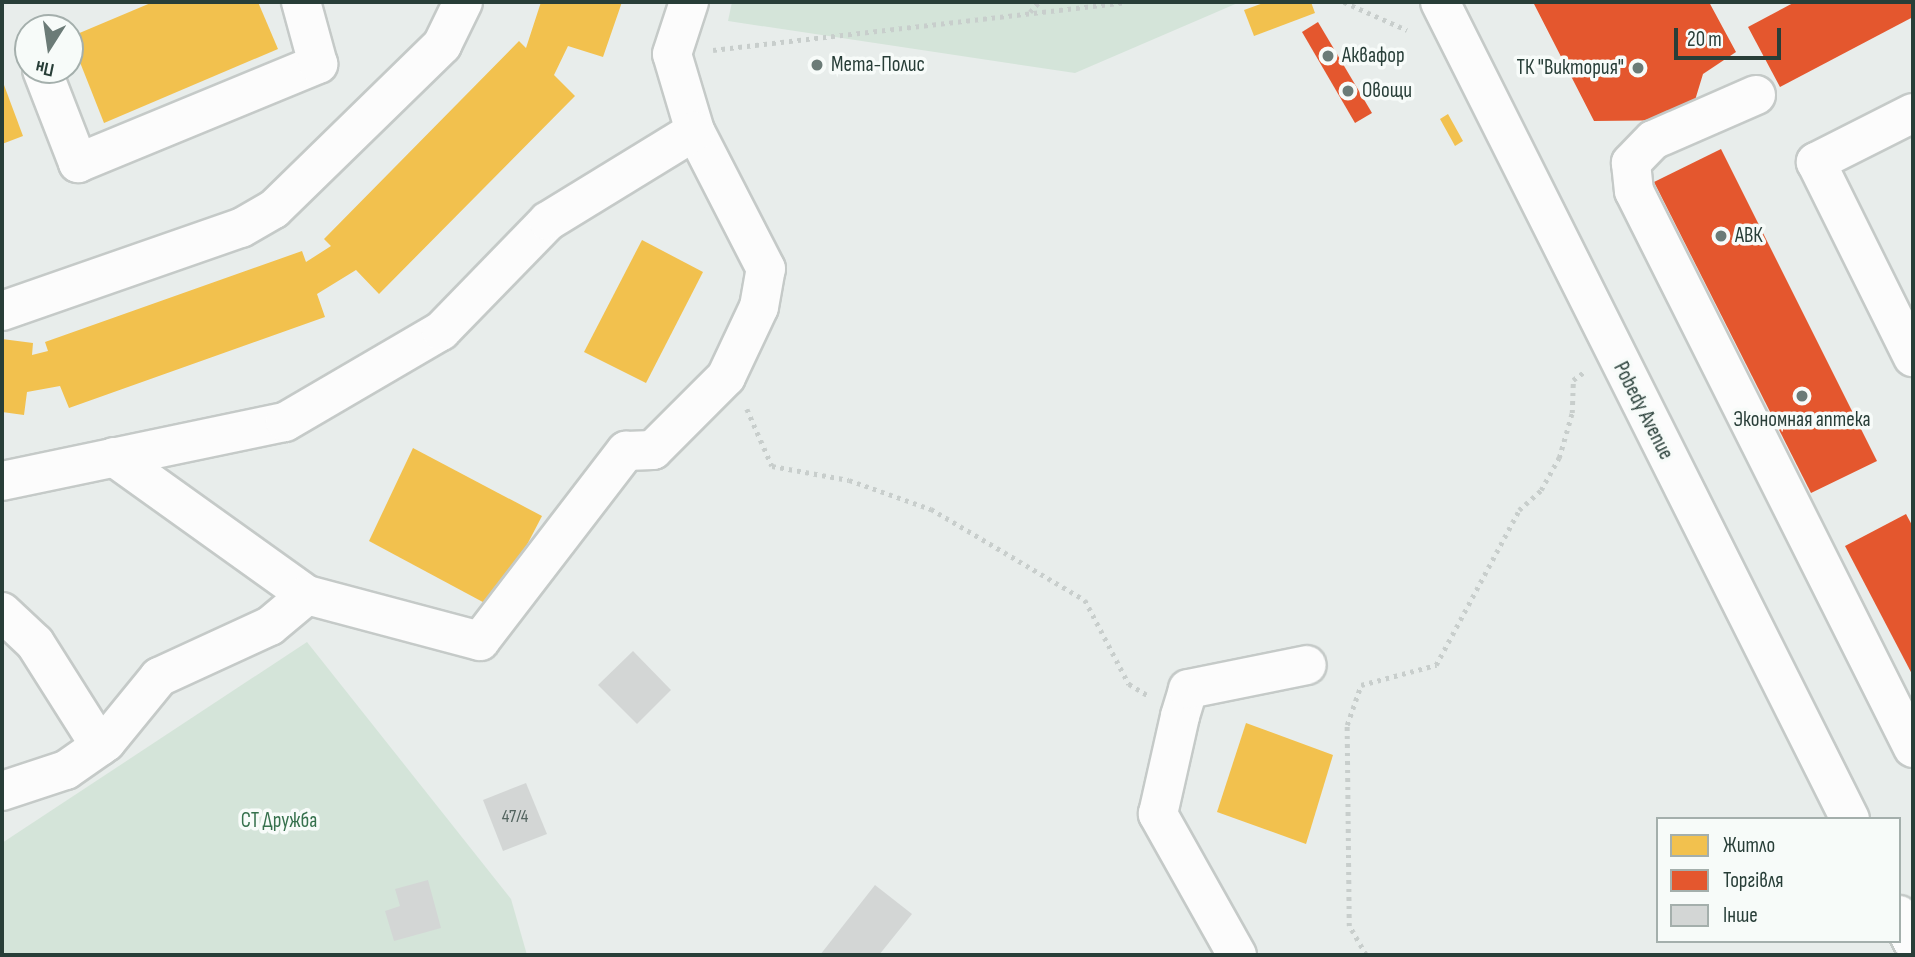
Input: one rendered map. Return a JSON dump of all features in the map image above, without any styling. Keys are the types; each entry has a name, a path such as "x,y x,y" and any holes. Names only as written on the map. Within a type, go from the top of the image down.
{"street":[{"path":"47,84 78,163 318,64 301,2"},
{"path":"2,311 241,228 274,209 442,45 463,2"},
{"path":"114,457 307,595 480,641 626,451 653,450 726,377 759,307 766,269 695,131 672,54 689,2"},
{"name":"Pobedy Avenue","path":"1440,2 1849,817"},
{"path":"1756,96 1653,140 1631,163 1634,191 1913,748"},
{"path":"1913,113 1816,162 1913,357"},
{"path":"2,481 285,422 441,331 548,221 695,131"},
{"path":"2,791 66,770 100,746 159,677 270,626 307,595"},
{"path":"2,612 36,643 100,746"},
{"path":"1237,955 1158,814 1180,716 1188,689 1307,665"},
{"path":"1901,919 1913,943"}],"path":[{"path":"1029,13 1039,2"},
{"path":"672,54 1125,2"},
{"path":"1344,2 1406,30"},
{"path":"1366,955 1349,926 1347,725 1361,685 1436,664 1518,510 1541,490 1559,458 1572,413 1573,380 1584,372"},
{"path":"746,398 759,445 772,466 883,489 931,509 1040,571 1085,600 1129,684 1180,716"}],"green space":[{"path":"732,2 1240,2 1075,73 728,21"},
{"name":"СТ Дружба","path":"307,642 511,899 527,955 2,955 2,843"}],"building: Житло":[{"path":"153,2 258,2 278,49 104,123 84,72 84,31"},
{"path":"541,2 622,2 603,57 568,46 554,75 575,96 379,294 356,270 317,294 325,317 69,408 60,386 27,392 24,415 2,412 2,339 33,343 32,355 48,351 45,342 302,251 306,262 331,246 324,239 519,41 526,48"},
{"path":"1266,2 1311,2 1315,13 1254,36 1244,10"},
{"path":"4,85 23,136 2,144 2,86"},
{"path":"1448,114 1463,141 1455,146 1440,119"},
{"path":"642,240 703,272 646,383 584,352"},
{"path":"413,448 542,516 494,608 369,541"},
{"path":"1246,723 1333,755 1306,844 1217,812"}],"building: Торгівля":[{"name":"ТК \"Виктория\"","path":"1533,2 1709,2 1736,52 1703,74 1689,120 1594,121"},
{"path":"1795,2 1913,2 1913,17 1780,87 1748,27"},
{"path":"1318,22 1372,113 1355,123 1302,32"},
{"path":"1721,149 1877,461 1811,493 1654,182"},
{"path":"1906,514 1913,527 1913,676 1845,546"}],"building: Інше":[{"path":"633,651 671,690 637,724 598,685"},
{"path":"526,783 547,834 503,851 483,800"},
{"path":"428,880 441,928 394,941 385,911 400,906 395,889"},
{"path":"875,885 912,914 879,955 820,955"}],"place":[{"name":"Аквафор","path":"1328,56"},
{"name":"Мета-Полис","path":"817,65"},
{"name":"ТК \"Виктория\"","path":"1638,68"},
{"name":"Овощи","path":"1348,91"},
{"name":"АВК","path":"1721,236"},
{"name":"Экономная аптека","path":"1802,396"}]}
